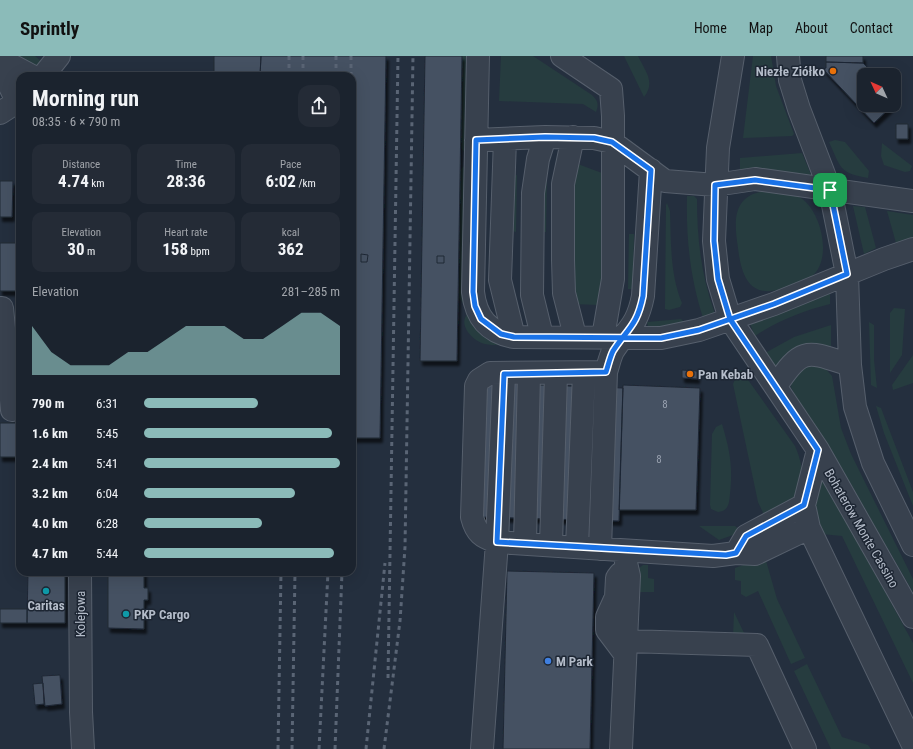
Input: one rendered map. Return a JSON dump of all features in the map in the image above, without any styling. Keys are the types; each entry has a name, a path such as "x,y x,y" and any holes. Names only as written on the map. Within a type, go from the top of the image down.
{"street":[{"path":"46,72 59,56"},
{"path":"478,56 473,292 475,306 481,319 501,334 514,337 575,336 661,338 699,330 774,304 913,249"},
{"path":"562,56 611,89 614,337 612,352 606,372 600,549"},
{"path":"715,185 718,148 733,56"},
{"path":"788,56 790,80 799,109 830,190 847,274 850,365 855,407 862,434 873,463 913,545"},
{"path":"0,59 24,72"},
{"path":"0,66 16,96"},
{"path":"0,113 16,103"},
{"path":"476,140 545,137 594,138 612,142 665,181 715,185 755,180 913,201"},
{"path":"542,336 532,295 533,193 538,159 545,137"},
{"path":"573,137 563,184 563,260 564,293 575,336"},
{"path":"505,139 500,280 514,337"},
{"path":"614,337 639,313 643,296 651,170"},
{"name":"Bohaterów Monte Cassino","path":"715,185 714,241 717,272 730,319 818,450 913,618"},
{"path":"0,308 2,308 11,411"},
{"path":"776,386 789,366 803,355 819,355 850,365"},
{"path":"482,749 497,542 504,374 606,372"},
{"path":"577,547 584,373"},
{"path":"525,543 529,374"},
{"path":"551,545 556,374"},
{"path":"818,450 804,505 808,528 913,745"},
{"path":"736,553 746,536 804,505"},
{"path":"497,542 600,549 626,557 713,556 736,553 755,554 808,528"},
{"path":"623,647 616,597 617,578 626,557"},
{"path":"621,749 623,647 630,576 626,557"},
{"name":"Kolejowa","path":"80,576 80,655 83,749"},
{"path":"623,647 757,645 805,749"}],"green space":[{"path":"17,56 35,56 42,62 37,68"},
{"path":"462,56 470,56 466,154 461,148"},
{"path":"501,56 533,56 592,95 596,99 597,103 596,112 583,104 499,101"},
{"path":"624,56 638,56 648,76 649,86 644,97"},
{"path":"753,56 771,56 776,86 794,134 792,136 743,138"},
{"path":"835,140 845,142 869,171 868,178 851,174 842,168 829,142"},
{"path":"882,143 912,166 910,171 905,172 884,165 881,156"},
{"path":"802,153 812,177 740,170 740,158"},
{"path":"575,163 602,173 601,293 598,305 573,304"},
{"path":"465,165 468,165 466,303 463,303 459,298 460,170"},
{"path":"517,175 516,232 512,231 513,176"},
{"path":"544,176 547,176 546,232 542,232"},
{"path":"765,191 797,196 808,204 819,224 823,247 822,258 818,268 812,276 804,281 790,286 767,291 758,290 746,279 740,260 736,229 736,220 741,204 746,198"},
{"path":"687,196 694,196 697,199 698,228 703,270 714,311 714,314 703,318 692,273 688,243"},
{"path":"667,203 670,211 673,269 682,303 680,307 669,310 665,309"},
{"path":"853,206 865,207 876,248 864,254"},
{"path":"887,211 913,215 913,238 896,243"},
{"path":"629,234 634,234 633,289 628,289"},
{"path":"830,292 830,304 791,317 773,325 755,336 750,324"},
{"path":"894,308 905,309 902,355 890,373 890,313"},
{"path":"468,313 499,343 498,345 485,344 471,336 465,327 464,322"},
{"path":"681,319 684,322 661,328 648,326 647,322"},
{"path":"869,322 874,325 874,360 877,388 871,385"},
{"path":"831,325 831,350 777,370 765,353 794,337"},
{"path":"913,355 913,383 893,390 892,385"},
{"path":"807,364 824,367 832,376 841,428 851,454 913,579 913,592 824,439 791,387 792,379"},
{"path":"741,370 795,446 802,469 802,484 796,498 784,507 765,517 758,502 733,384 738,372"},
{"path":"876,406 881,408 913,492 913,506 884,433"},
{"path":"722,424 730,459 731,484 728,506 724,510 718,512 711,509 710,505 712,434 716,427"},
{"path":"819,471 913,643 913,683 842,536 821,534 814,518"},
{"path":"699,526 735,526 740,530 733,535 719,540"},
{"path":"765,557 777,599 805,658 791,664 758,591 746,597 741,594 741,581 735,580 735,568"},
{"path":"643,565 648,565 648,578 654,579 654,592 637,592 637,630 649,630 649,633 635,634 636,570"},
{"path":"734,612 745,635 733,637"},
{"path":"807,664 842,737 868,745 871,749 831,749 794,671"}],"building":[{"path":"214,56 261,56 260,72 214,72"},
{"path":"261,56 386,56 380,438 356,438 356,72 260,72"},
{"path":"425,56 462,56 457,361 420,361"},
{"path":"826,56 863,56 863,63 826,62"},
{"path":"826,62 863,63 868,68 857,68 857,105 823,69 826,68"},
{"path":"864,112 886,112 874,123"},
{"path":"896,124 908,124 908,139 896,139"},
{"path":"0,181 13,181 12,217 0,217"},
{"path":"0,243 16,243 16,291 0,291"},
{"path":"361,254 368,255 367,262 361,262"},
{"path":"437,256 444,256 444,263 437,263"},
{"name":"Pan Kebab","path":"682,370 697,371 697,379 682,378"},
{"path":"486,383 623,388 619,521 481,517"},
{"path":"623,385 700,388 696,510 619,510"},
{"path":"0,423 16,423 16,457 0,457"},
{"name":"M Park","path":"507,571 594,573 590,749 503,749"},
{"name":"Caritas","path":"28,576 65,576 65,623 27,623"},
{"name":"PKP Cargo","path":"108,576 144,576 144,588 148,588 148,600 144,600 144,629 108,628"},
{"path":"0,609 27,609 27,623 0,623"},
{"path":"60,675 62,704 45,706 42,676"},
{"path":"43,683 44,704 35,705 33,684"}],"railway":[{"path":"289,56 289,72"},
{"path":"303,56 303,72"},
{"path":"336,56 336,72"},
{"path":"351,56 351,72"},
{"path":"388,678 398,56"},
{"path":"384,749 400,621 405,547 413,56"},
{"path":"366,749 385,563"},
{"path":"278,749 281,576"},
{"path":"292,749 295,576"},
{"path":"319,749 328,576"},
{"path":"335,749 342,576"}],"place":[{"name":"Niezłe Ziółko","path":"833,71"},
{"name":"Pan Kebab","path":"690,374"},
{"name":"Caritas","path":"46,591"},
{"name":"PKP Cargo","path":"126,614"},
{"name":"M Park","path":"548,661"}],"route":[{"path":"830,190 755,180 715,185 714,241 718,279 730,319 818,450 804,505 746,536 736,553 726,555 713,556 497,542 504,374 606,372 612,352 624,337 636,321 643,296 651,170 612,142 594,138 545,137 476,140 473,292 475,306 481,319 490,327 501,334 514,337 575,336 603,337 624,337 661,338 699,330 730,319 774,304 847,274 830,190"}]}
